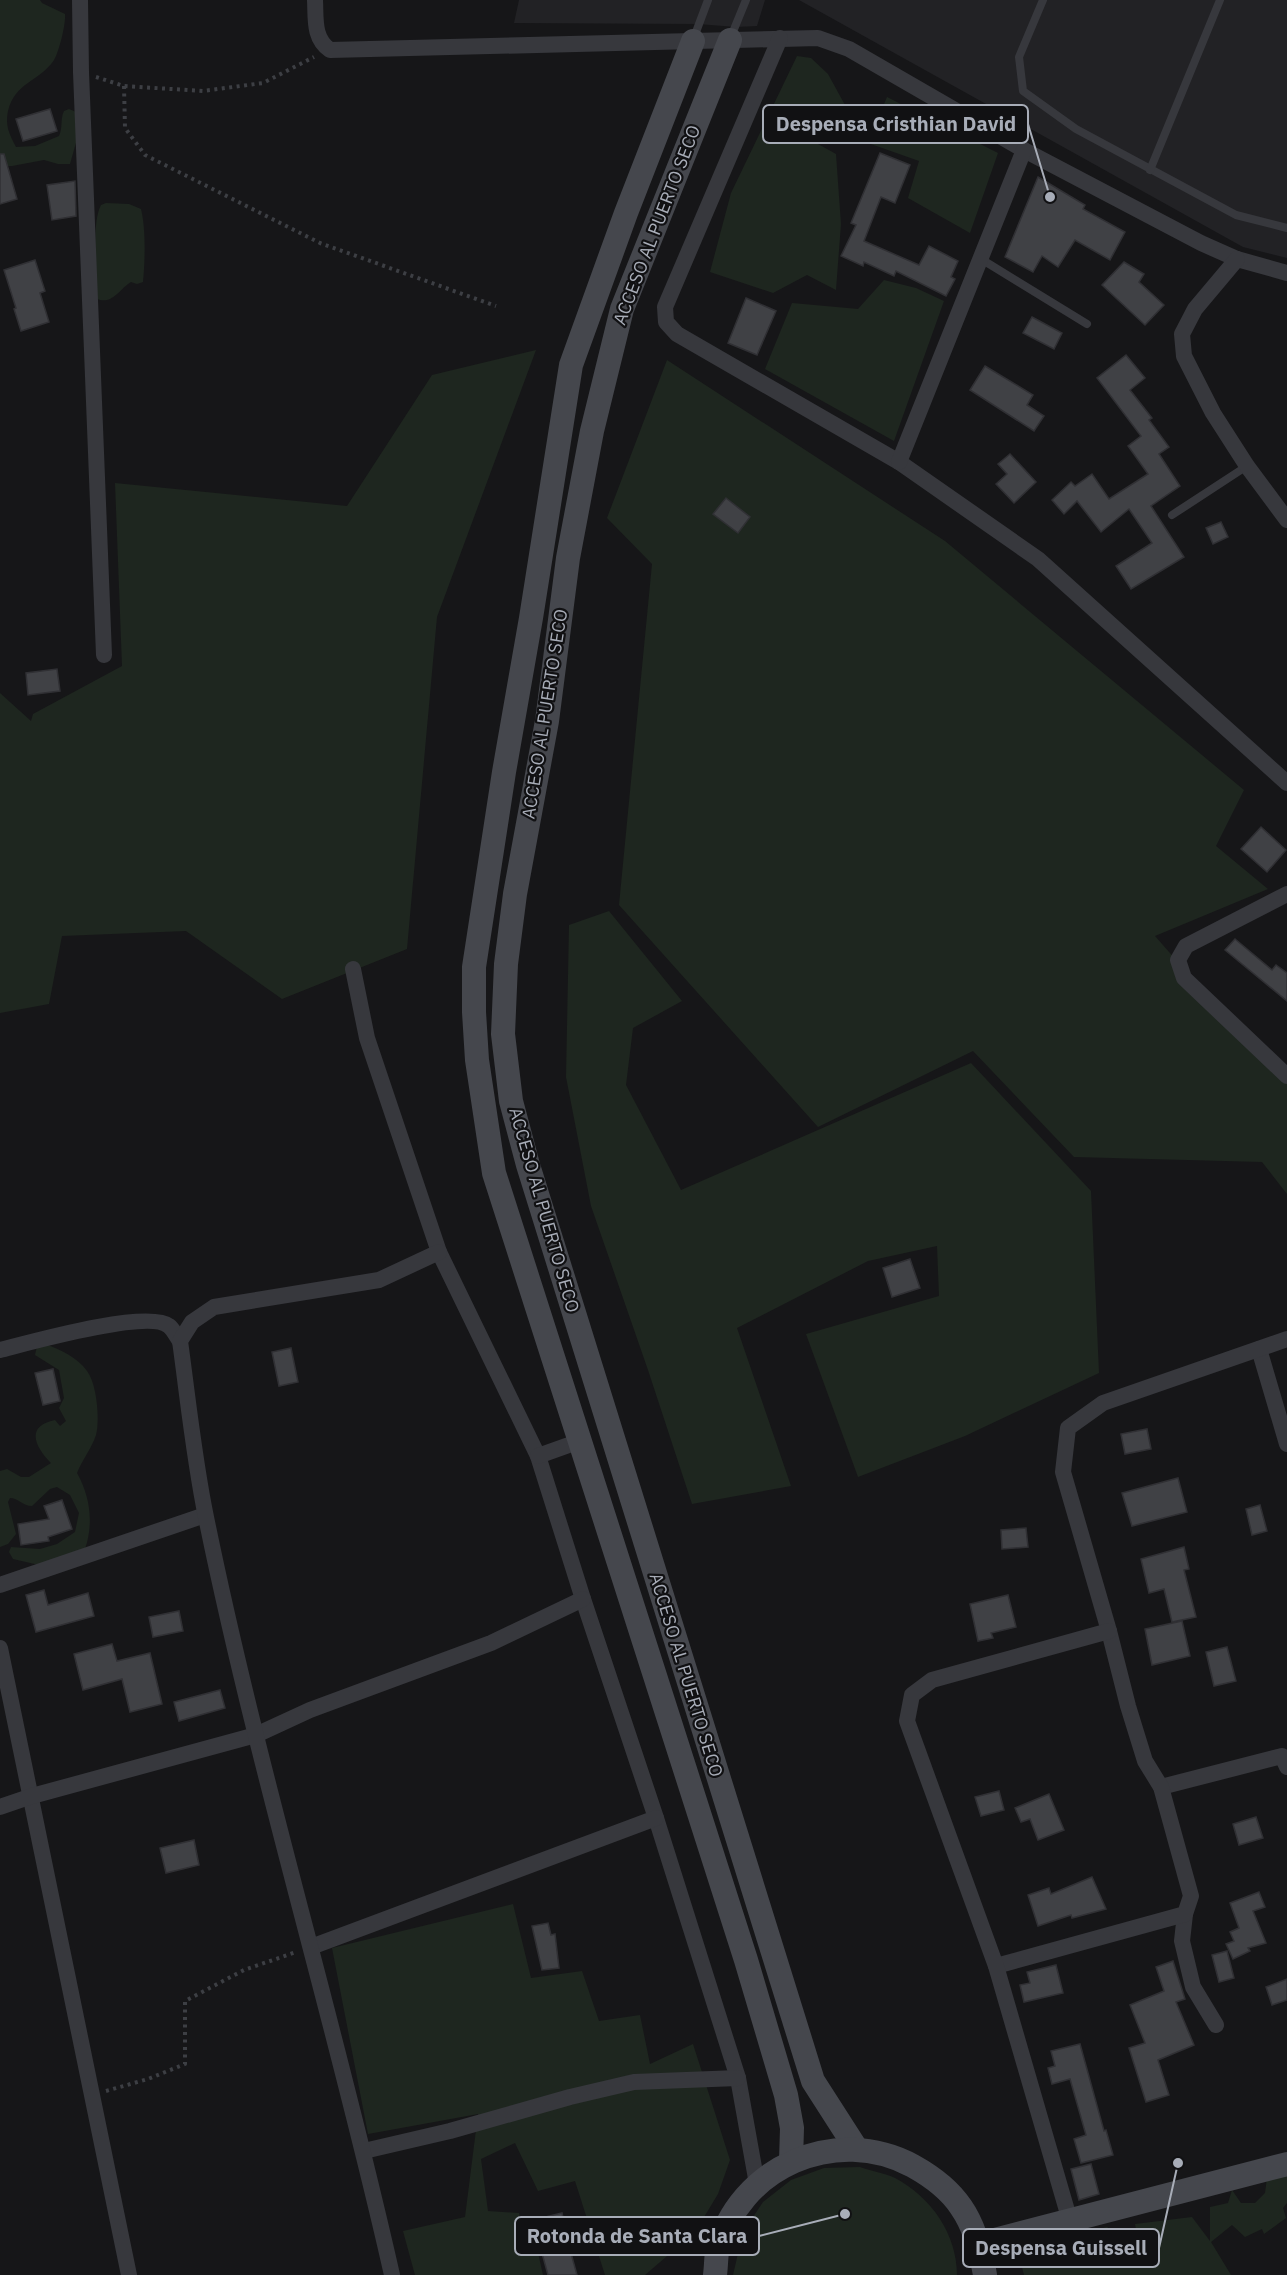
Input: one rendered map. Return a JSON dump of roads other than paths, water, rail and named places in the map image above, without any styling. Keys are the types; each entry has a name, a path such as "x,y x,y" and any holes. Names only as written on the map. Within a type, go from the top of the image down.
{"main road":[{"name":"ACCESO AL PUERTO SECO","path":"730,40 622,309 592,431 568,558 547,721 515,894 506,964 503,1034 512,1101 528,1165 813,2081 856,2148"},
{"name":"ACCESO AL PUERTO SECO","path":"693,41 626,213 571,365 474,967 474,1012 477,1060 494,1173 746,1960 786,2095 792,2128 791,2161"},
{"path":"716,2275 717,2252 732,2215 757,2184 791,2161 819,2152 856,2148 896,2157 933,2177 961,2206 980,2244 985,2275"},
{"path":"980,2244 1287,2164"}],"street":[{"path":"80,0 104,655"},
{"path":"315,0 316,34 321,43 330,50 819,38 849,49 1024,150 1201,243 1237,259 1287,273"},
{"path":"780,38 665,307 666,322 677,334 899,462 1038,559 1287,783"},
{"path":"899,462 1024,150"},
{"path":"1237,259 1195,309 1182,334 1184,356 1213,412 1247,466 1287,520"},
{"path":"1287,894 1186,946 1178,960 1184,978 1287,1076"},
{"path":"353,969 367,1038 439,1252 538,1456 738,2078 757,2184"},
{"path":"180,1341 192,1322 214,1307 379,1280 439,1252"},
{"path":"0,1350 52,1336 128,1322 158,1322 169,1325 180,1341 205,1515 255,1735 364,2151 392,2275"},
{"path":"1216,2025 1193,1987 1182,1941 1185,1914 1191,1896 1161,1787 1145,1761 1128,1706 1063,1472 1068,1428 1103,1403 1287,1339"},
{"path":"1260,1349 1287,1444"},
{"path":"538,1456 580,1441"},
{"path":"0,1585 205,1515"},
{"path":"0,1808 32,1796 255,1735 310,1710 491,1643 583,1599"},
{"path":"1070,2221 996,1966 907,1721 912,1695 932,1680 1109,1631"},
{"path":"0,1648 129,2275"},
{"path":"1161,1787 1286,1759"},
{"path":"311,1947 656,1818"},
{"path":"996,1966 1185,1914"},
{"path":"364,2151 450,2131 570,2097 634,2082 738,2078"}],"lane":[{"path":"693,41 708,0"},
{"path":"730,40 746,0"},
{"path":"1043,0 1019,57 1023,91 1076,129 1236,215 1287,228"},
{"path":"1150,170 1220,0"},
{"path":"981,259 1087,324"},
{"path":"1172,515 1247,466"}],"place":[{"name":"Despensa Cristhian David","path":"1050,197"},
{"name":"Despensa Guissell","path":"1178,2163"},
{"name":"Rotonda de Santa Clara","path":"845,2214"}]}
